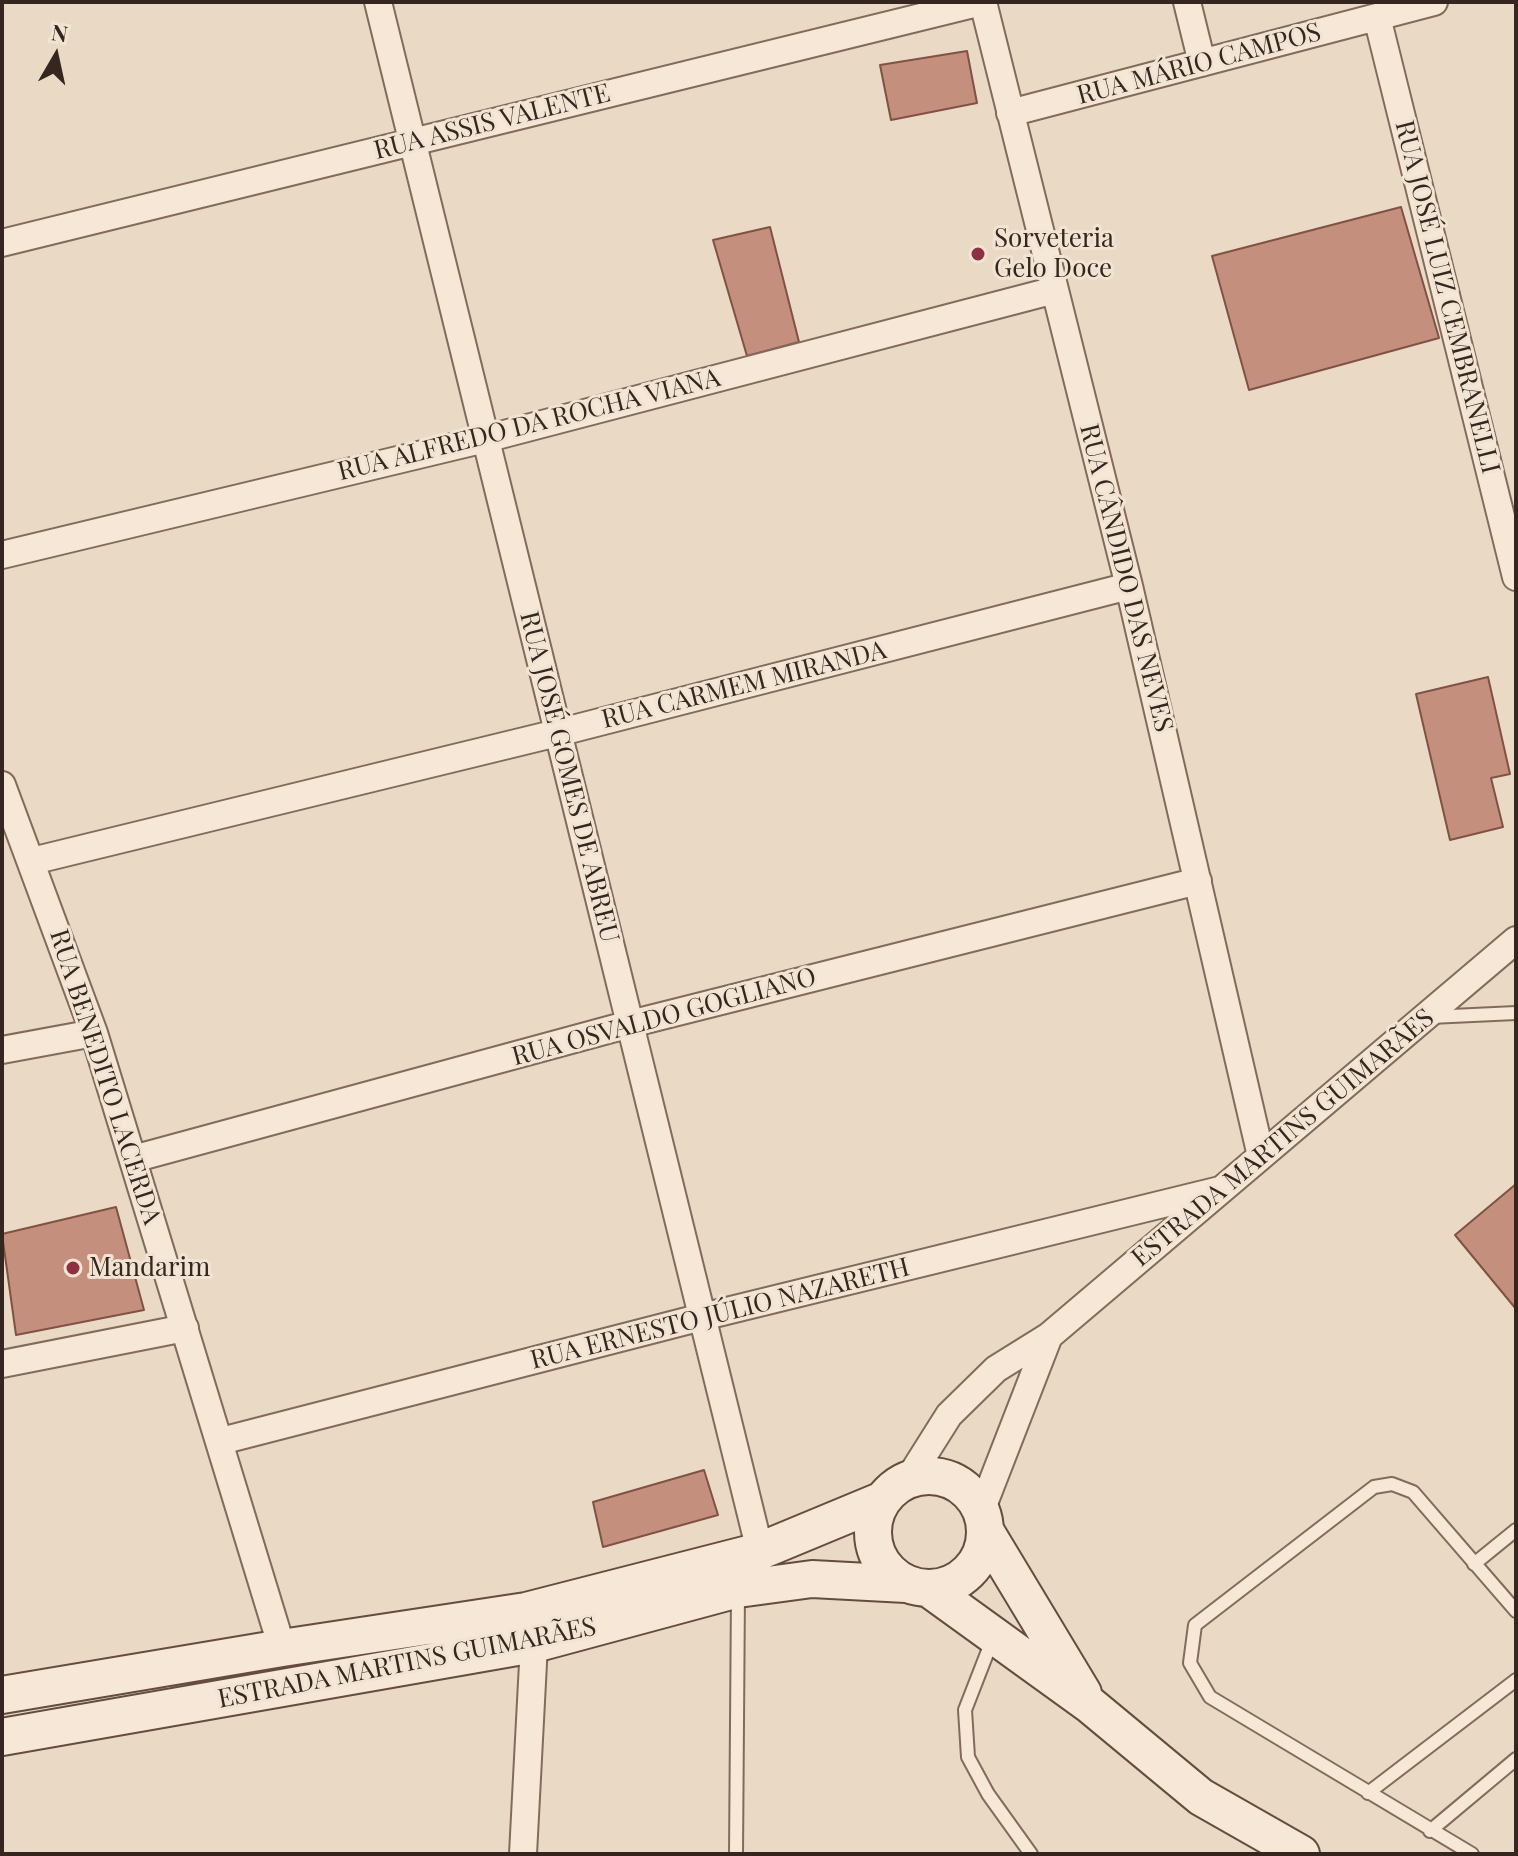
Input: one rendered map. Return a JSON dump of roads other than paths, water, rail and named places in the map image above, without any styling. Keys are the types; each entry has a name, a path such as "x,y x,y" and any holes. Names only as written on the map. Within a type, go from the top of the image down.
{"main road":[{"path":"1090,1705 983,1521 971,1494 956,1483 932,1476 895,1490 874,1518 873,1538 878,1557 890,1573 917,1586 994,1636 1090,1705 1201,1797 1301,1854"},
{"name":"ESTRADA MARTINS GUIMARÃES","path":"2,1695 282,1648 530,1627 760,1551 895,1490"},
{"path":"917,1586 946,1586 968,1572 983,1550 983,1521"},
{"name":"ESTRADA MARTINS GUIMARÃES","path":"2,1737 530,1627 738,1589 812,1579 917,1586"}],"street":[{"name":"RUA JOSÉ GOMES DE ABREU","path":"378,2 760,1551"},
{"name":"RUA ASSIS VALENTE","path":"2,243 982,2"},
{"name":"RUA CÂNDIDO DAS NEVES","path":"982,2 1129,586 1261,1156"},
{"path":"1187,2 1202,63"},
{"name":"RUA MÁRIO CAMPOS","path":"1010,113 1434,2"},
{"name":"RUA JOSÉ LUIZ CEMBRANELLI","path":"1377,17 1516,577"},
{"name":"RUA ALFREDO DA ROCHA VIANA","path":"2,555 485,439 1055,290"},
{"name":"RUA CARMEM MIRANDA","path":"32,861 557,733 1129,586"},
{"name":"RUA BENEDITO LACERDA","path":"2,785 94,1033 282,1648"},
{"name":"RUA OSVALDO GOGLIANO","path":"133,1159 630,1024 1198,881"},
{"name":"ESTRADA MARTINS GUIMARÃES","path":"895,1490 949,1415 996,1369 1049,1336 1516,940"},
{"path":"2,1050 94,1033"},
{"name":"RUA ERNESTO JÚLIO NAZARETH","path":"221,1441 702,1317 1220,1190"},
{"path":"2,1364 185,1328"},
{"name":"ESTRADA MARTINS GUIMARÃES","path":"983,1521 1049,1336"},
{"path":"523,1854 530,1627"}],"lane":[{"path":"1427,1017 1516,1013"},
{"path":"1472,1854 1210,1697 1190,1663 1195,1625 1374,1487 1392,1484 1413,1492 1516,1611"},
{"path":"1474,1564 1516,1530"},
{"path":"736,1854 738,1589"},
{"path":"994,1636 965,1710 968,1757 988,1794 1031,1854"},
{"path":"1368,1793 1516,1680"},
{"path":"1430,1831 1516,1759"}],"place":[{"name":"Sorveteria Gelo Doce","path":"978,254"},
{"name":"Mandarim","path":"73,1268"}]}
